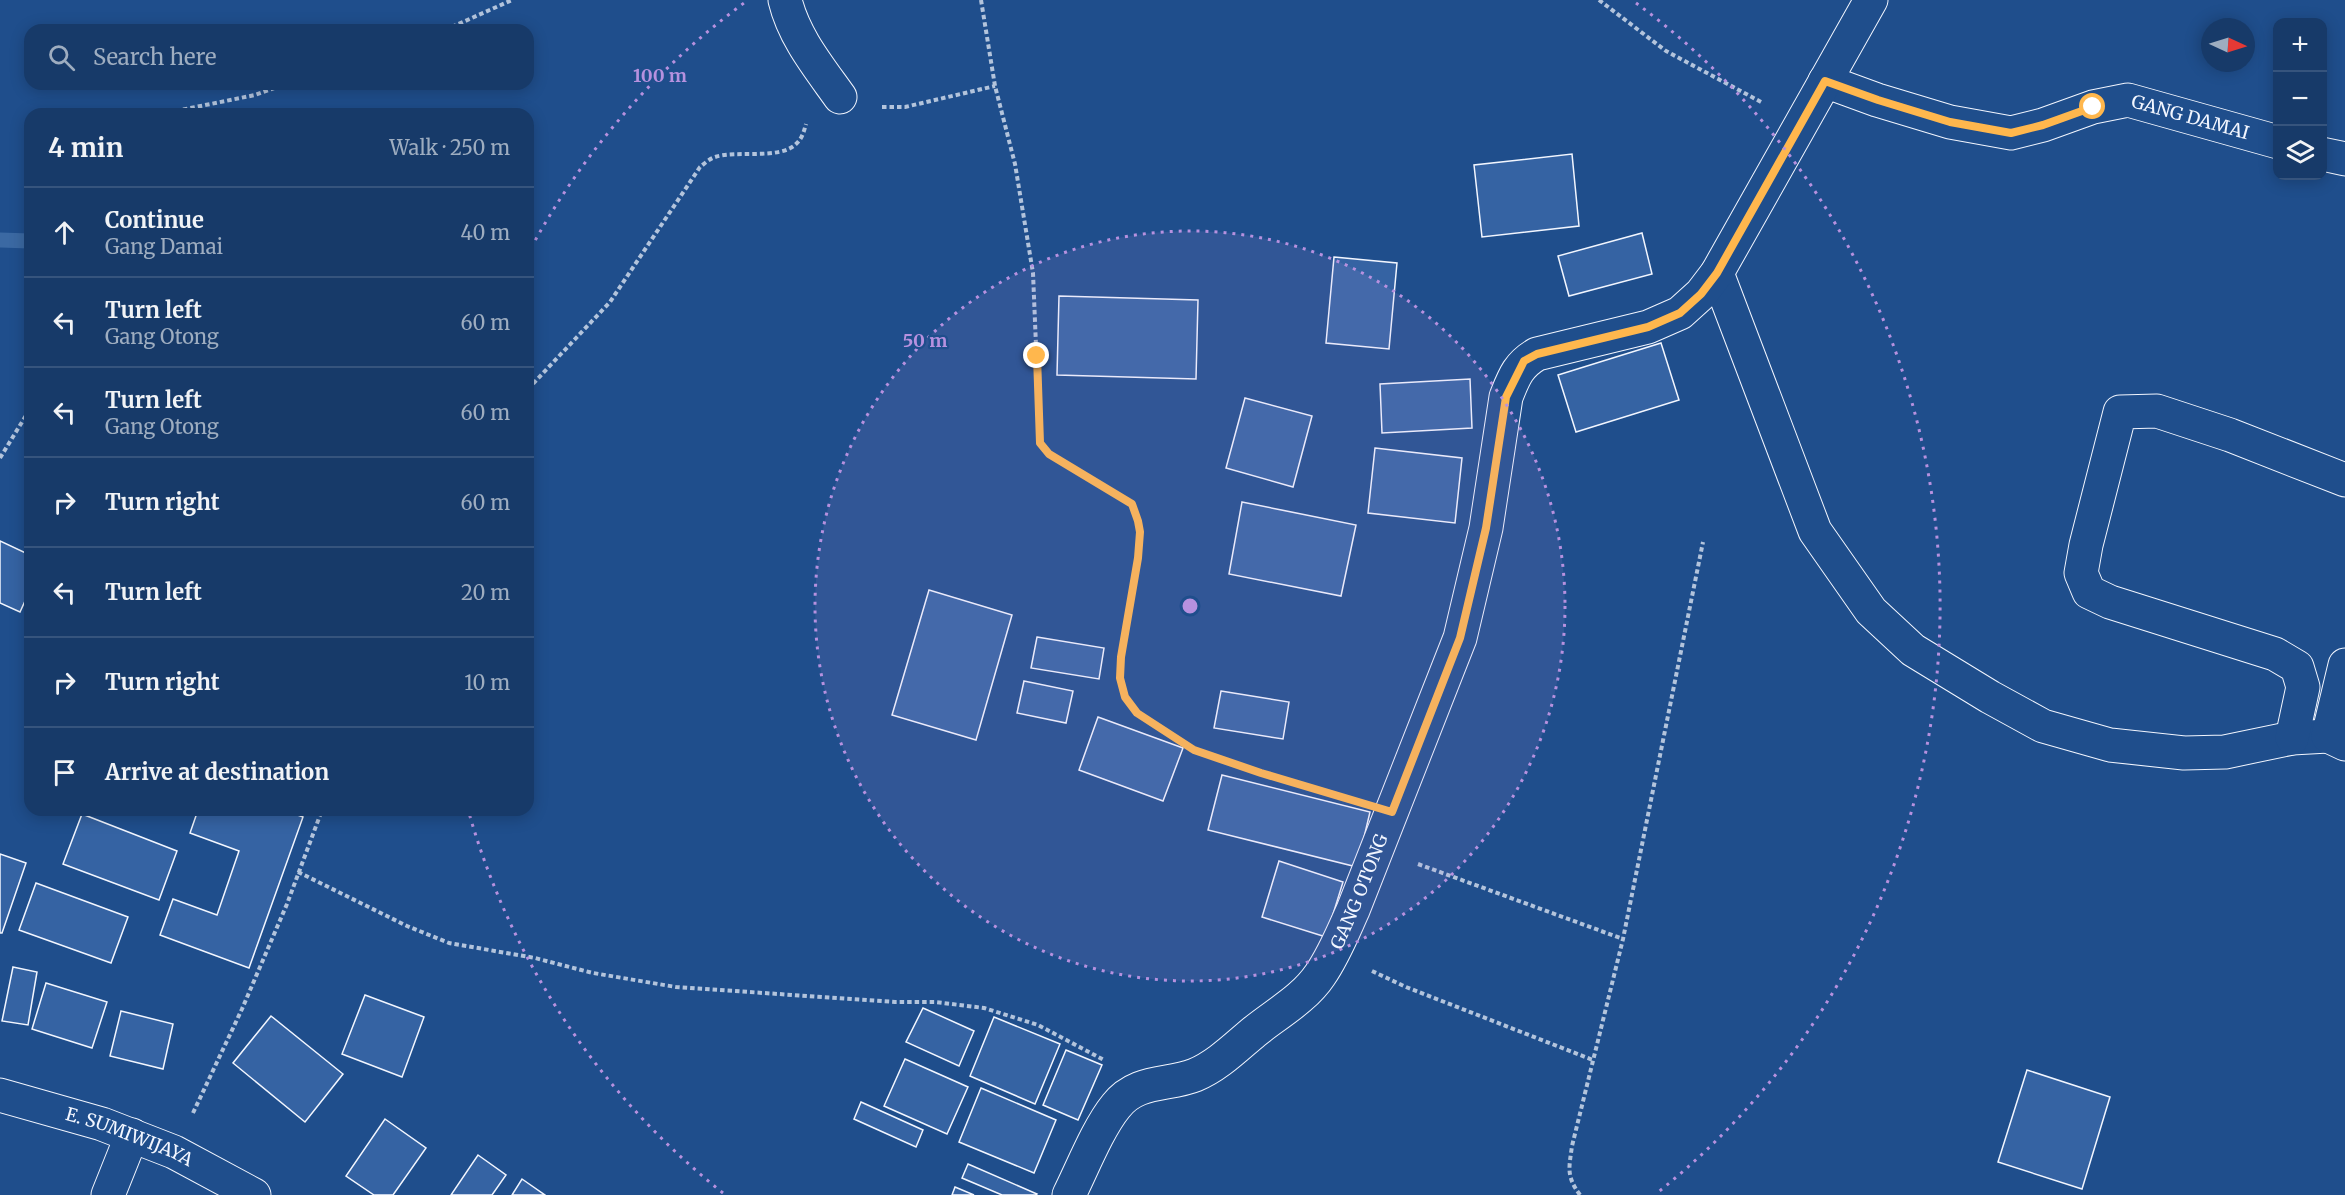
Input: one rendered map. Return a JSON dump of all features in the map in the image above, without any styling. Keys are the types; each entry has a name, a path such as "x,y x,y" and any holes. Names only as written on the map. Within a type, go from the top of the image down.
{"street":[{"path":"785,0 791,22 807,51 840,97"},
{"name":"GANG OTONG","path":"1069,1195 1116,1105 1149,1084 1191,1076 1209,1069 1292,1004 1319,977 1334,953 1378,849 1460,638 1486,528 1506,397 1524,361 1537,354 1648,327 1680,313 1701,294 1717,273 1871,0"},
{"name":"GANG DAMAI","path":"1825,81 1950,122 2011,133 2043,125 2093,107 2128,100 2273,141"},
{"path":"2327,155 2345,159"},
{"path":"1717,273 1815,531 1871,611 1913,650 1990,698 2043,726 2110,745 2184,753 2225,752 2292,738 2336,740 2345,665"},
{"path":"2292,738 2303,687 2297,666 2275,654 2110,602 2089,592 2081,573 2086,544 2120,412 2157,411 2230,435 2345,480"},
{"name":"E. SUMIWIJAYA","path":"0,1095 102,1124 132,1135 174,1152 254,1195"},
{"path":"108,1195 132,1135"}],"path":[{"path":"458,24 512,0"},
{"path":"981,0 996,86 1015,164 1033,273 1040,443 1049,454 1132,504 1138,521 1140,532 1138,558 1121,657 1120,678 1125,697 1137,713 1194,750 1261,773 1392,812"},
{"path":"1599,0 1666,51 1801,123"},
{"path":"534,383 610,302 700,167 712,158 726,154 785,152 801,139 812,110 819,101 828,97 840,97 878,107 905,107 996,86"},
{"path":"191,108 269,90"},
{"path":"0,458 24,419"},
{"path":"1580,1195 1571,1184 1568,1170 1623,939 1703,542"},
{"path":"174,1152 243,1009 287,904 320,816"},
{"path":"1378,849 1623,939"},
{"path":"298,872 407,926 449,943 535,958 592,973 676,987 895,1002 935,1002 984,1008 1038,1025 1149,1084"},
{"path":"1334,953 1406,987 1593,1060"}],"building":[{"path":"1572,154 1579,226 1482,237 1474,165"},
{"path":"1642,233 1652,274 1569,296 1558,256"},
{"path":"1334,257 1397,263 1389,349 1326,343"},
{"path":"1059,296 1198,300 1196,379 1057,375"},
{"path":"1661,343 1679,400 1576,432 1558,375"},
{"path":"1470,379 1472,428 1382,433 1380,384"},
{"path":"1245,398 1312,416 1293,487 1226,468"},
{"path":"1375,448 1462,458 1455,523 1368,513"},
{"path":"1242,502 1356,525 1341,596 1229,574"},
{"path":"0,541 24,552 24,603 20,612 0,603"},
{"path":"929,590 1012,615 976,740 892,715"},
{"path":"1037,637 1104,648 1099,679 1031,668"},
{"path":"1024,681 1073,691 1066,723 1017,713"},
{"path":"1221,691 1289,702 1283,739 1214,728"},
{"path":"1098,717 1183,748 1163,801 1079,770"},
{"path":"1222,775 1370,812 1357,867 1208,830"},
{"path":"81,816 87,816 177,851 159,900 63,864"},
{"path":"196,816 303,817 249,968 160,935 173,899 217,915 239,851 190,833"},
{"path":"0,854 26,863 2,933 0,933"},
{"path":"1279,861 1343,882 1326,937 1262,917"},
{"path":"36,883 128,917 111,963 19,930"},
{"path":"13,967 37,972 28,1025 2,1021"},
{"path":"46,983 107,1002 92,1048 32,1029"},
{"path":"365,995 424,1017 402,1077 342,1054"},
{"path":"923,1008 974,1031 959,1066 906,1042"},
{"path":"121,1011 173,1024 163,1069 110,1056"},
{"path":"271,1016 343,1074 305,1122 233,1063"},
{"path":"994,1017 1060,1044 1035,1104 970,1076"},
{"path":"1066,1050 1102,1065 1078,1120 1043,1105"},
{"path":"905,1059 968,1087 947,1134 884,1106"},
{"path":"2027,1070 2110,1097 2082,1189 1998,1162"},
{"path":"981,1088 1056,1120 1034,1173 959,1142"},
{"path":"861,1102 923,1130 916,1147 854,1119"},
{"path":"385,1119 426,1148 393,1195 374,1195 346,1176"},
{"path":"478,1155 506,1175 492,1195 451,1195"},
{"path":"968,1164 1037,1194 1002,1195 962,1178"},
{"path":"522,1179 545,1195 512,1195"},
{"path":"955,1187 974,1195 952,1195"}],"waterway":[{"path":"0,240 24,241"}],"route":[{"path":"1037,356 1040,443 1049,454 1132,504 1138,521 1140,532 1138,558 1121,657 1120,678 1125,697 1137,713 1194,750 1261,773 1392,812 1460,638 1486,528 1506,397 1524,361 1537,354 1648,327 1680,313 1701,294 1717,273 1825,81 1950,122 2011,133 2043,125 2093,107"}]}
